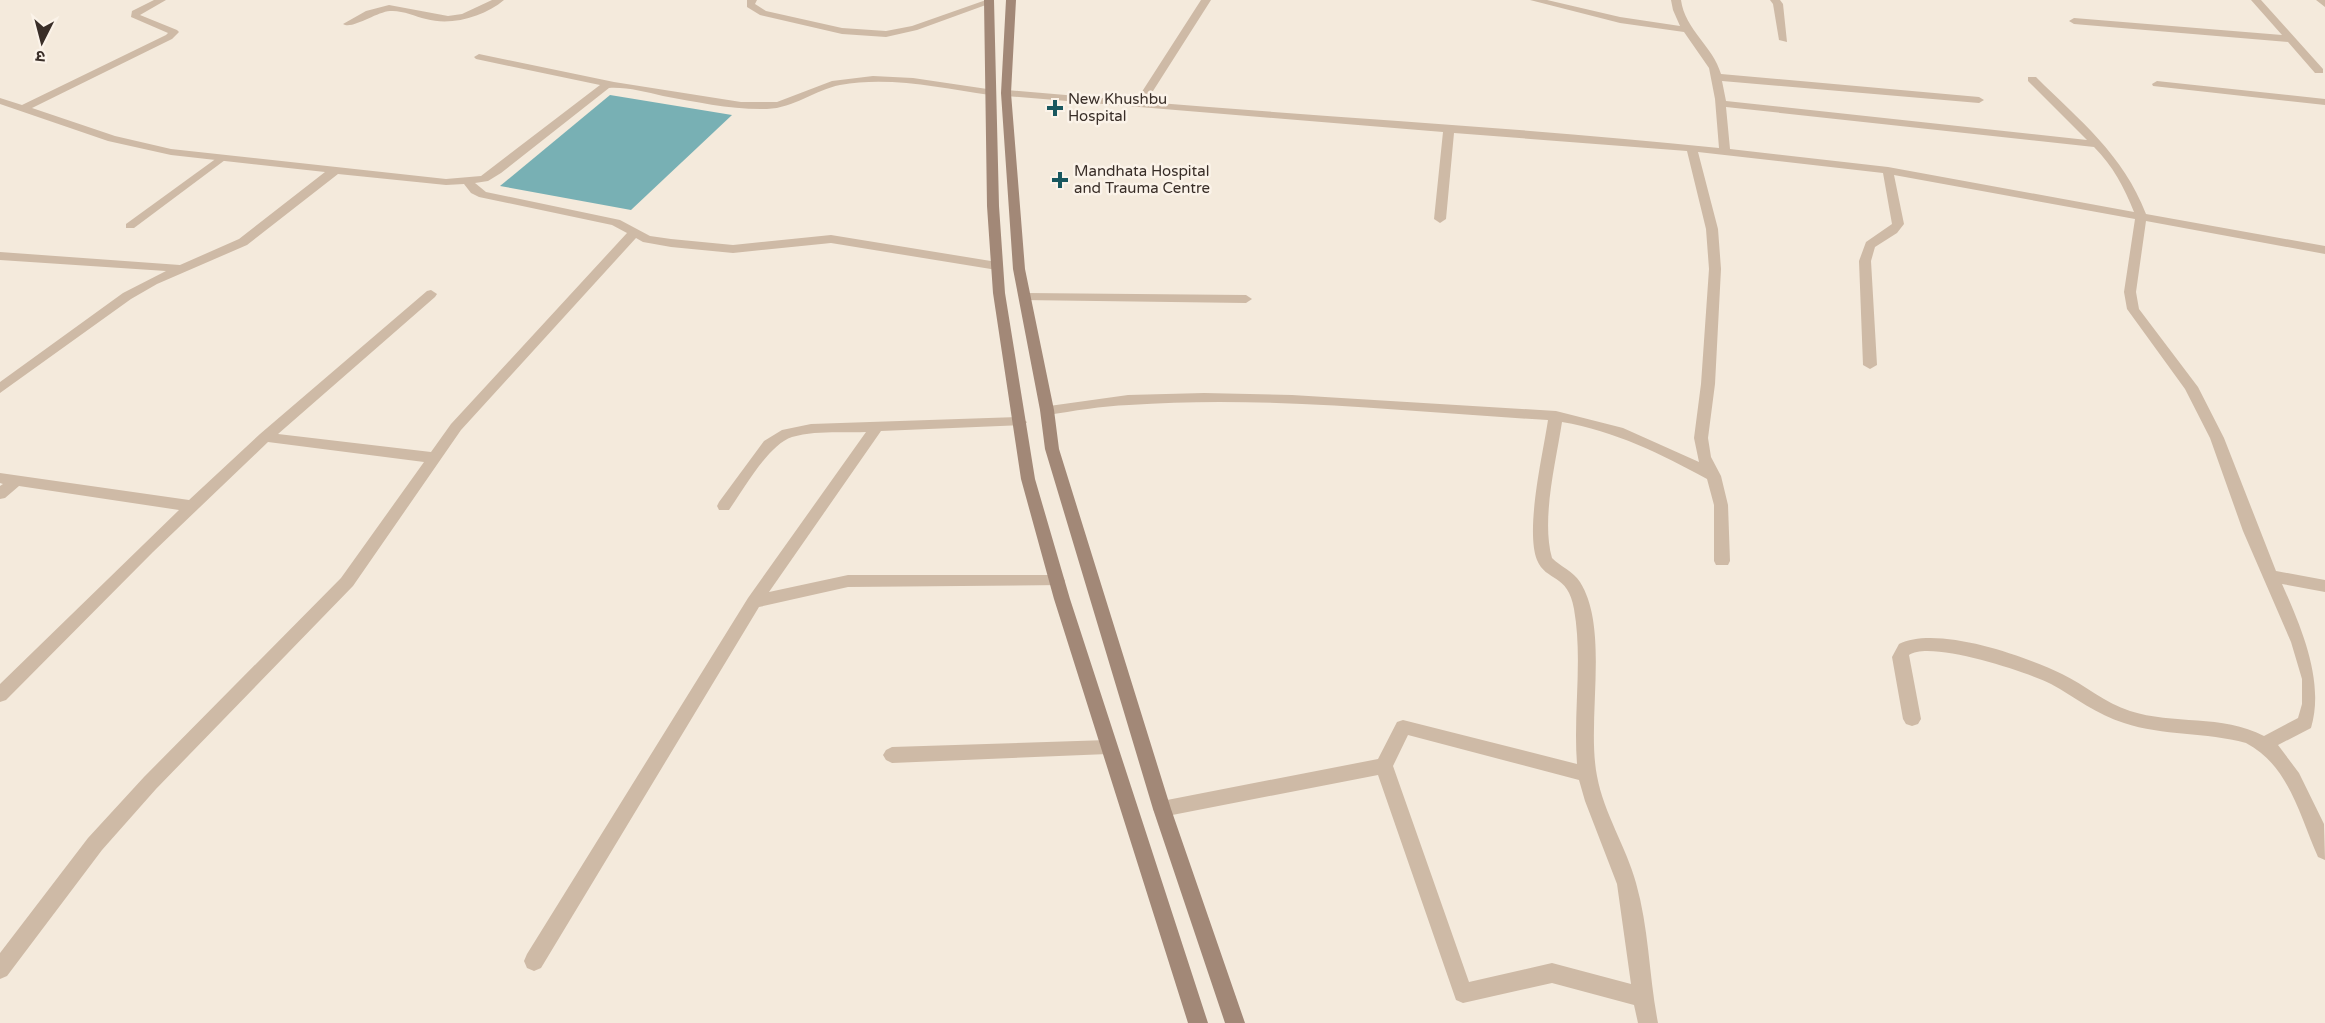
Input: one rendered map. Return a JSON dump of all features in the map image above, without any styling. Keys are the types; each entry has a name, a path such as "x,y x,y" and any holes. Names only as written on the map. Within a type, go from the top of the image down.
{"street":[{"path":"24,108 169,37 174,33 135,14 161,0"},
{"path":"348,24 382,9 391,8 431,18 455,19 474,14 499,0"},
{"path":"752,0 750,5 763,13 867,34 901,32 989,1 993,206 997,266 1028,479 1108,747 1198,1023"},
{"path":"1011,0 1006,93 1019,269 1047,410 1052,449 1162,809 1235,1023"},
{"path":"1139,105 1206,0"},
{"path":"1535,0 1620,20 1687,30"},
{"path":"1676,0 1679,17 1706,52 1716,77 1725,152"},
{"path":"1775,0 1778,4 1784,40"},
{"path":"2256,0 2319,71"},
{"path":"2074,21 2291,39"},
{"path":"479,57 697,98 769,106 785,104 828,85 867,79 990,92"},
{"path":"1716,77 1980,100"},
{"path":"2032,79 2097,144 2125,177 2141,216 2130,292 2133,309 2191,387 2217,438 2251,531 2299,642 2310,679 2311,704 2305,723 2264,744"},
{"path":"0,101 112,139 171,152 334,171 468,182 484,179 497,171 600,89 615,84"},
{"path":"2157,84 2325,102"},
{"path":"1006,93 1610,140 1888,170 2325,250"},
{"path":"1719,103 2097,144"},
{"path":"1440,219 1449,129"},
{"path":"1692,149 1712,229 1715,269 1708,384 1701,438 1704,457 1714,476 1721,505 1722,561"},
{"path":"130,226 221,158"},
{"path":"1870,365 1865,261 1870,245 1893,230 1898,224 1888,170"},
{"path":"0,389 127,296 182,268 243,242 334,171"},
{"path":"468,182 475,191 483,195 616,222 647,239 671,243 733,249 806,239 831,239 997,266"},
{"path":"0,969 95,844 229,700 293,639 347,582 456,427 634,233"},
{"path":"0,256 182,268"},
{"path":"0,695 264,437 430,294"},
{"path":"1026,297 1246,299"},
{"path":"1047,410 1128,400 1203,398 1292,400 1557,416 1618,429 1658,446 1714,476"},
{"path":"1557,416 1541,542 1544,558 1551,568 1569,580 1576,591 1582,610 1587,679 1587,774 1627,885 1641,997 1648,1023"},
{"path":"724,506 769,444 787,433 811,429 1020,422"},
{"path":"534,961 754,602 877,427"},
{"path":"264,437 435,458"},
{"path":"0,478 191,506"},
{"path":"0,495 16,480"},
{"path":"2271,576 2325,586"},
{"path":"754,602 848,581 1057,580"},
{"path":"1912,719 1900,657 1903,650 1910,646 1924,645 1974,652 2015,663 2064,683 2101,706 2127,717 2158,724 2250,737 2264,744 2276,755 2288,774 2325,851"},
{"path":"1587,774 1403,727 1384,766 1463,993 1552,973 1641,997"},
{"path":"892,755 1108,747"},
{"path":"1162,809 1384,766"}],"water":[{"path":"610,95 732,115 631,210 500,186"}],"place":[{"name":"New Khushbu Hospital","path":"1055,108"},
{"name":"Mandhata Hospital and Trauma Centre","path":"1060,180"}]}
